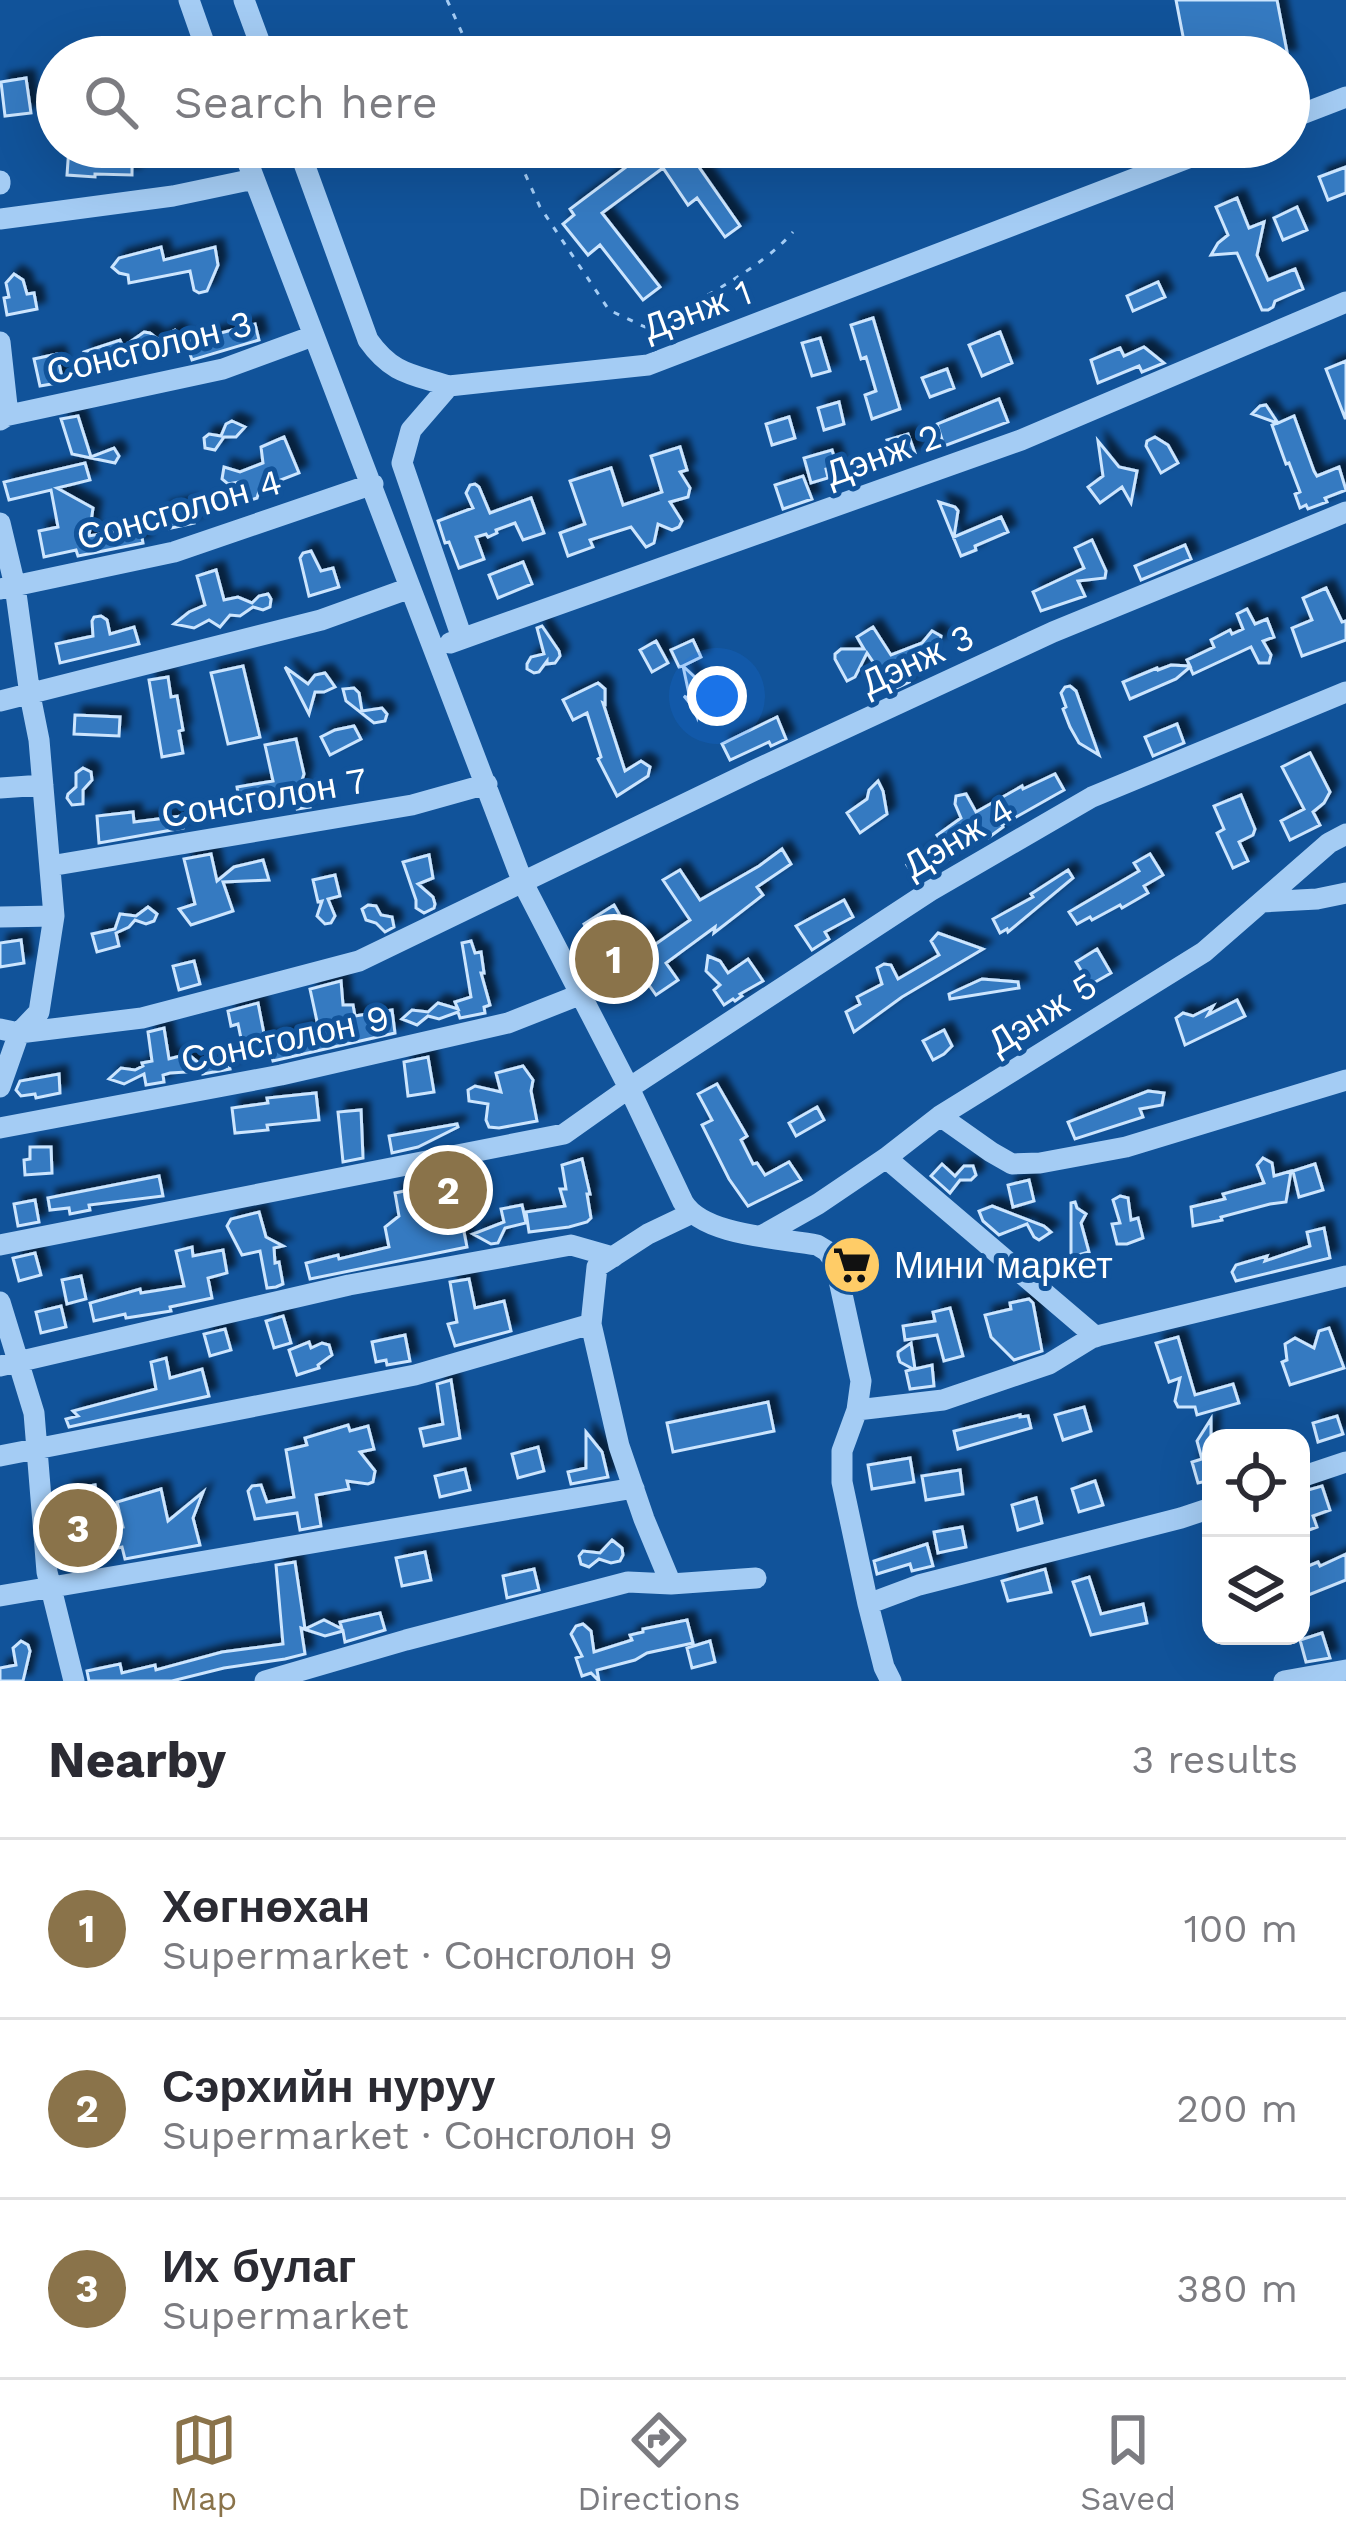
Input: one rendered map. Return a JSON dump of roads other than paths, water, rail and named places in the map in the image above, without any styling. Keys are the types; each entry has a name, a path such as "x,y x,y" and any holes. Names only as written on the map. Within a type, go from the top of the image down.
{"street":[{"path":"189,0 202,36"},
{"path":"244,0 257,36"},
{"path":"1310,111 1346,98"},
{"path":"250,168 523,884 691,1214 713,1226 817,1245 835,1262 861,1382 857,1411 842,1451 842,1482 868,1604 891,1681"},
{"path":"306,168 368,340 395,369 449,386 410,430 403,464 462,638"},
{"name":"Дэнж 1","path":"449,386 648,365 1161,168"},
{"path":"0,219 173,196 254,179"},
{"name":"Дэнж 2","path":"434,648 1021,440 1346,302"},
{"name":"Сонсголон 3","path":"3,417 224,369 313,336"},
{"path":"0,342 3,417"},
{"name":"Сонсголон 4","path":"7,587 174,552 373,484"},
{"name":"Дэнж 3","path":"9,1031 142,1018 359,961 1053,632 1346,512"},
{"path":"0,523 7,587 39,740 53,916 39,1012 9,1031 0,1087"},
{"path":"0,701 321,620 410,588"},
{"name":"Дэнж 4","path":"0,1245 564,1134 930,891 1092,797 1346,692"},
{"name":"Сонсголон 7","path":"50,866 412,806 488,784"},
{"path":"0,788 43,785"},
{"name":"Дэнж 5","path":"763,1235 818,1204 940,1116 1204,952 1329,843 1346,834"},
{"path":"1262,902 1346,893"},
{"path":"0,917 53,916"},
{"name":"Сонсголон 9","path":"0,1128 280,1075 463,1034 508,1023 579,995"},
{"path":"940,1116 1012,1164 1040,1163 1126,1147 1346,1080"},
{"path":"886,1158 1096,1337"},
{"path":"671,1584 619,1446 592,1324 597,1267 648,1234 691,1214"},
{"path":"9,1365 349,1285 571,1246 613,1257"},
{"path":"857,1411 943,1400 1049,1364 1096,1337 1346,1276"},
{"path":"0,1302 9,1365 34,1413 51,1588 74,1681"},
{"path":"0,1456 416,1375 592,1324"},
{"path":"1310,1474 1346,1462"},
{"path":"0,1596 634,1488"},
{"path":"868,1604 1202,1510"},
{"path":"266,1681 628,1582 756,1578"},
{"path":"1284,1681 1346,1670"}],"place":[{"name":"Хөгнөхан","path":"614,959"},
{"name":"Сэрхийн нуруу","path":"448,1190"},
{"name":"Мини маркет","path":"852,1265"},
{"name":"Их булаг","path":"78,1528"}]}
